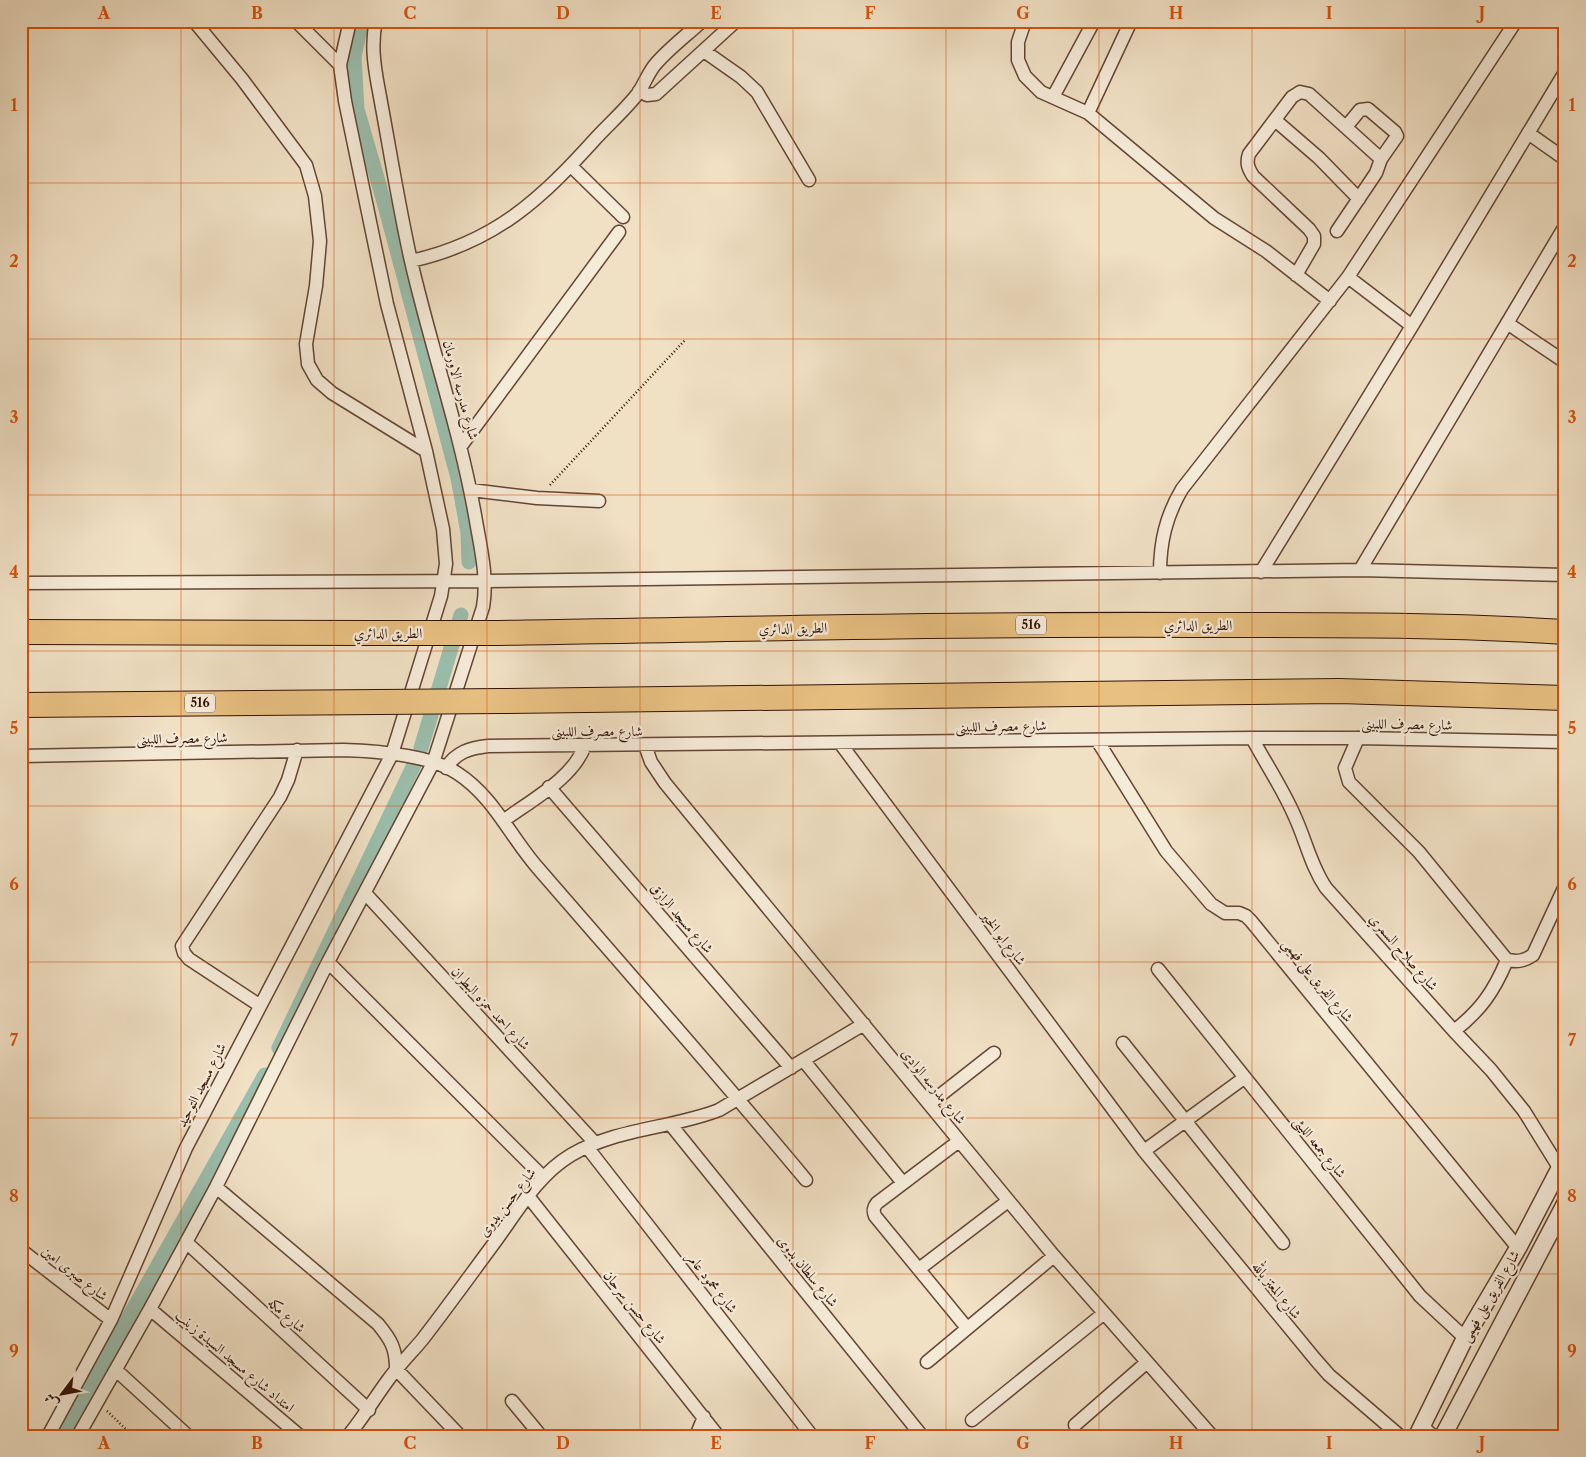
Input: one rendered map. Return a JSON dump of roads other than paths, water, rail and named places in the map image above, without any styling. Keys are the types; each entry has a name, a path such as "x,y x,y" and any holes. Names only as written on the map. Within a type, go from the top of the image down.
{"highway":[{"name":"الطريق الدائري","path":"21,632 498,633 1060,624 1371,625 1565,632"},
{"name":"516","path":"21,705 501,702 1339,691 1565,698"}],"street":[{"path":"194,21 242,79 306,165 315,196 320,241 316,286 306,344 308,364 316,380 332,393 426,451"},
{"path":"296,21 340,65"},
{"path":"350,21 340,65 351,138 387,304 426,451 443,529 446,564 437,611 392,754"},
{"name":"شارع مدرسه الاورمان","path":"376,21 373,60 411,261 461,446 471,490 486,582 483,607 433,763"},
{"path":"411,261 455,249 496,229 532,202 571,166 639,91 653,67 702,21"},
{"path":"639,91 647,95 656,94 736,21"},
{"path":"1025,21 1018,42 1018,60 1025,76 1041,92 1088,113 1214,218 1266,251 1330,301"},
{"path":"1053,97 1094,21"},
{"path":"1088,113 1131,21"},
{"path":"1160,573 1165,528 1182,489 1348,277 1516,21"},
{"path":"704,51 741,77 757,92 809,180"},
{"path":"1261,572 1565,72"},
{"path":"1296,274 1314,244 1313,232 1252,176 1248,168 1247,160 1249,154 1274,120 1292,96 1300,92 1309,94 1381,160"},
{"path":"1337,231 1376,173 1381,160 1397,136 1395,132 1368,109 1360,110 1346,127"},
{"path":"1274,120 1319,158 1359,199"},
{"path":"1528,133 1565,159"},
{"path":"571,166 623,218"},
{"path":"1360,570 1565,226"},
{"path":"461,446 619,232"},
{"path":"1348,277 1412,326"},
{"path":"1507,323 1565,362"},
{"path":"471,490 537,498 599,501"},
{"path":"21,583 486,582 1360,570 1561,575 1565,563"},
{"name":"شارع مصرف اللبينى","path":"446,768 457,754 477,748 585,745 1252,738 1565,742"},
{"name":"شارع صلاح السمري","path":"1252,738 1295,816 1317,874 1326,888 1454,1032 1491,1070 1508,1090 1562,1164"},
{"path":"1358,738 1345,768 1349,782 1419,852 1507,960 1516,962 1526,960 1533,955 1565,886"},
{"name":"شارع الفريق على فهمي","path":"1097,740 1166,851 1211,904 1225,913 1239,913 1251,921 1518,1248"},
{"name":"شارع ابو الخير","path":"840,743 1144,1151"},
{"path":"503,821 559,781 572,768 585,745"},
{"name":"شارع مدرسه الوادى","path":"645,745 651,762 665,783 1054,1256 1212,1436"},
{"path":"260,1005 189,959 184,953 182,946 280,797 288,780 297,750"},
{"name":"شارع مصرف اللبينى","path":"21,756 343,750 392,754 433,763 456,772 480,791 525,853 806,1180"},
{"name":"شارع مسجد التوحيد","path":"48,1436 111,1320 186,1148 392,754"},
{"path":"78,1436 216,1187 328,962 433,763"},
{"name":"شارع مسجد الرازق","path":"549,787 791,1068"},
{"name":"شارع احمد حمزه البطران","path":"365,893 591,1145"},
{"path":"1454,1032 1472,1017 1488,999 1500,979 1507,960"},
{"path":"328,962 543,1177"},
{"name":"شارع جمعه الليثى","path":"1158,969 1420,1296 1464,1338"},
{"name":"شارع حسن بدوى","path":"353,1434 396,1369 421,1340 528,1196 543,1177 564,1160 591,1145 624,1133 671,1125 719,1110 864,1024"},
{"path":"1123,1043 1283,1243"},
{"path":"929,1104 994,1052"},
{"path":"804,1061 903,1183"},
{"path":"1144,1151 1244,1078"},
{"name":"شارع سلطان بدوى","path":"671,1125 922,1436"},
{"path":"959,1141 877,1203 874,1207 874,1212 967,1328"},
{"name":"شارع محمود عامر","path":"591,1145 812,1436"},
{"name":"شارع المعتز بالله","path":"1144,1151 1315,1359 1329,1374 1400,1436"},
{"name":"شارع الفريق على فهمى","path":"1424,1432 1464,1338 1518,1248 1562,1164"},
{"path":"216,1187 378,1324 391,1340 396,1355 396,1369 460,1436"},
{"name":"شارع حسن سرحان","path":"528,1196 718,1436"},
{"path":"919,1269 1008,1201"},
{"name":"شارع الفريق على فهمى","path":"1442,1436 1565,1204"},
{"name":"شارع مكه","path":"186,1242 369,1410"},
{"name":"شارع صبرى امين","path":"21,1250 111,1320"},
{"path":"927,1362 1054,1256"},
{"name":"امتداد شارع مسجد السيدة زينب","path":"150,1309 300,1436"},
{"path":"972,1420 1103,1314"},
{"path":"1075,1425 1146,1363"},
{"path":"116,1370 188,1436"},
{"path":"512,1402 541,1436"},
{"path":"696,1436 704,1417"}],"waterway":[{"path":"362,21 354,56 357,109 386,209 458,478 468,533 469,562"},
{"path":"421,748 461,615"},
{"path":"279,1048 414,765"},
{"path":"62,1436 265,1075"}]}
